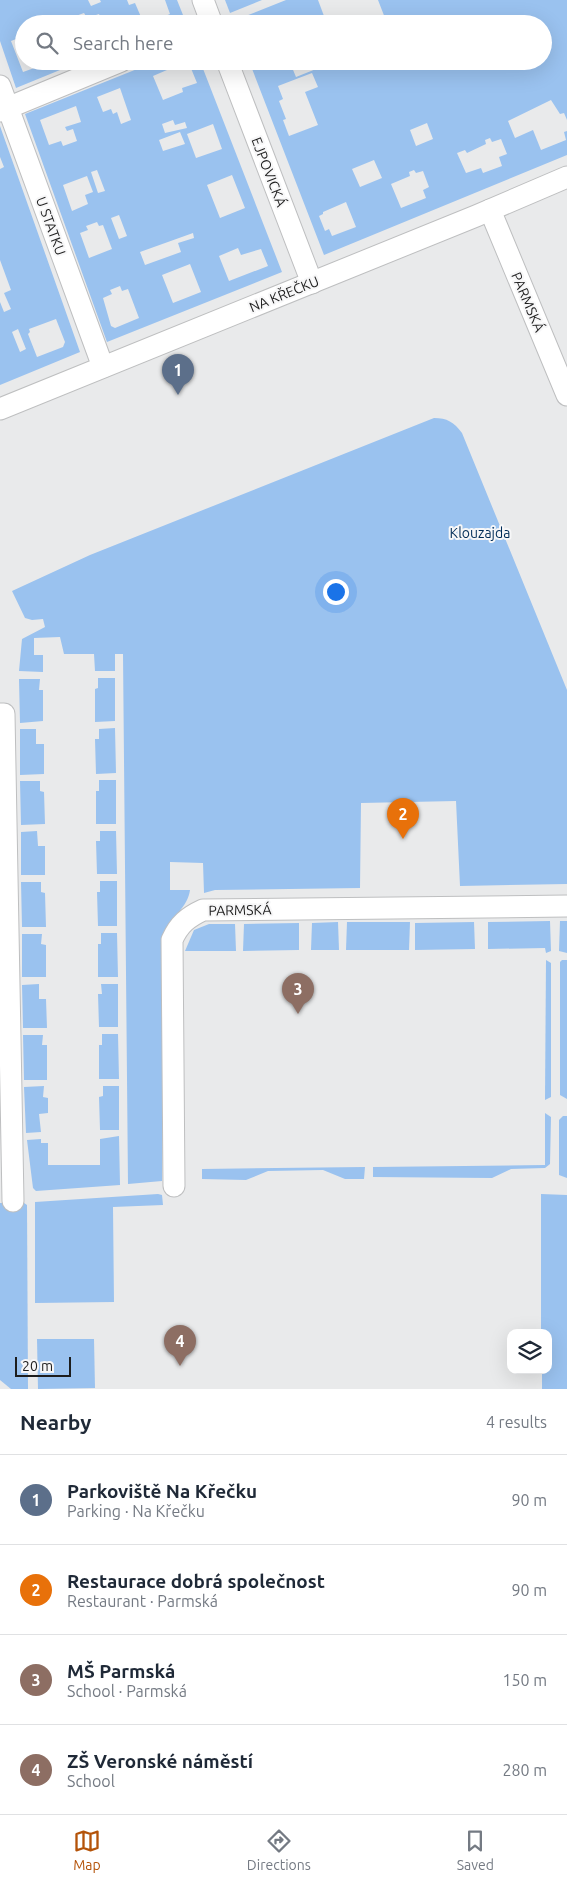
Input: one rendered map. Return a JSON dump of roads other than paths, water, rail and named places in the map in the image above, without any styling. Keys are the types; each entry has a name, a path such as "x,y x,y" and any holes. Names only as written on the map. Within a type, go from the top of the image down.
{"street":[{"path":"203,0 209,15"},
{"path":"4,109 98,70"},
{"name":"EJPOVICKÁ","path":"230,70 312,282"},
{"name":"U STATKU","path":"0,86 4,109 103,367"},
{"name":"NA KŘEČKU","path":"0,409 567,177"},
{"name":"PARMSKÁ","path":"490,210 567,394"},
{"path":"0,714 4,714 10,951 4,975 13,1201"},
{"name":"PARMSKÁ","path":"174,1186 172,940 177,928 189,918 203,910 567,906"}],"place":[{"name":"Parkoviště Na Křečku","path":"178,395"},
{"name":"Restaurace dobrá společnost","path":"403,839"},
{"name":"MŠ Parmská","path":"298,1014"},
{"name":"ZŠ Veronské náměstí","path":"180,1366"}],"park label":[{"name":"Klouzajda","path":"480,533"}]}
